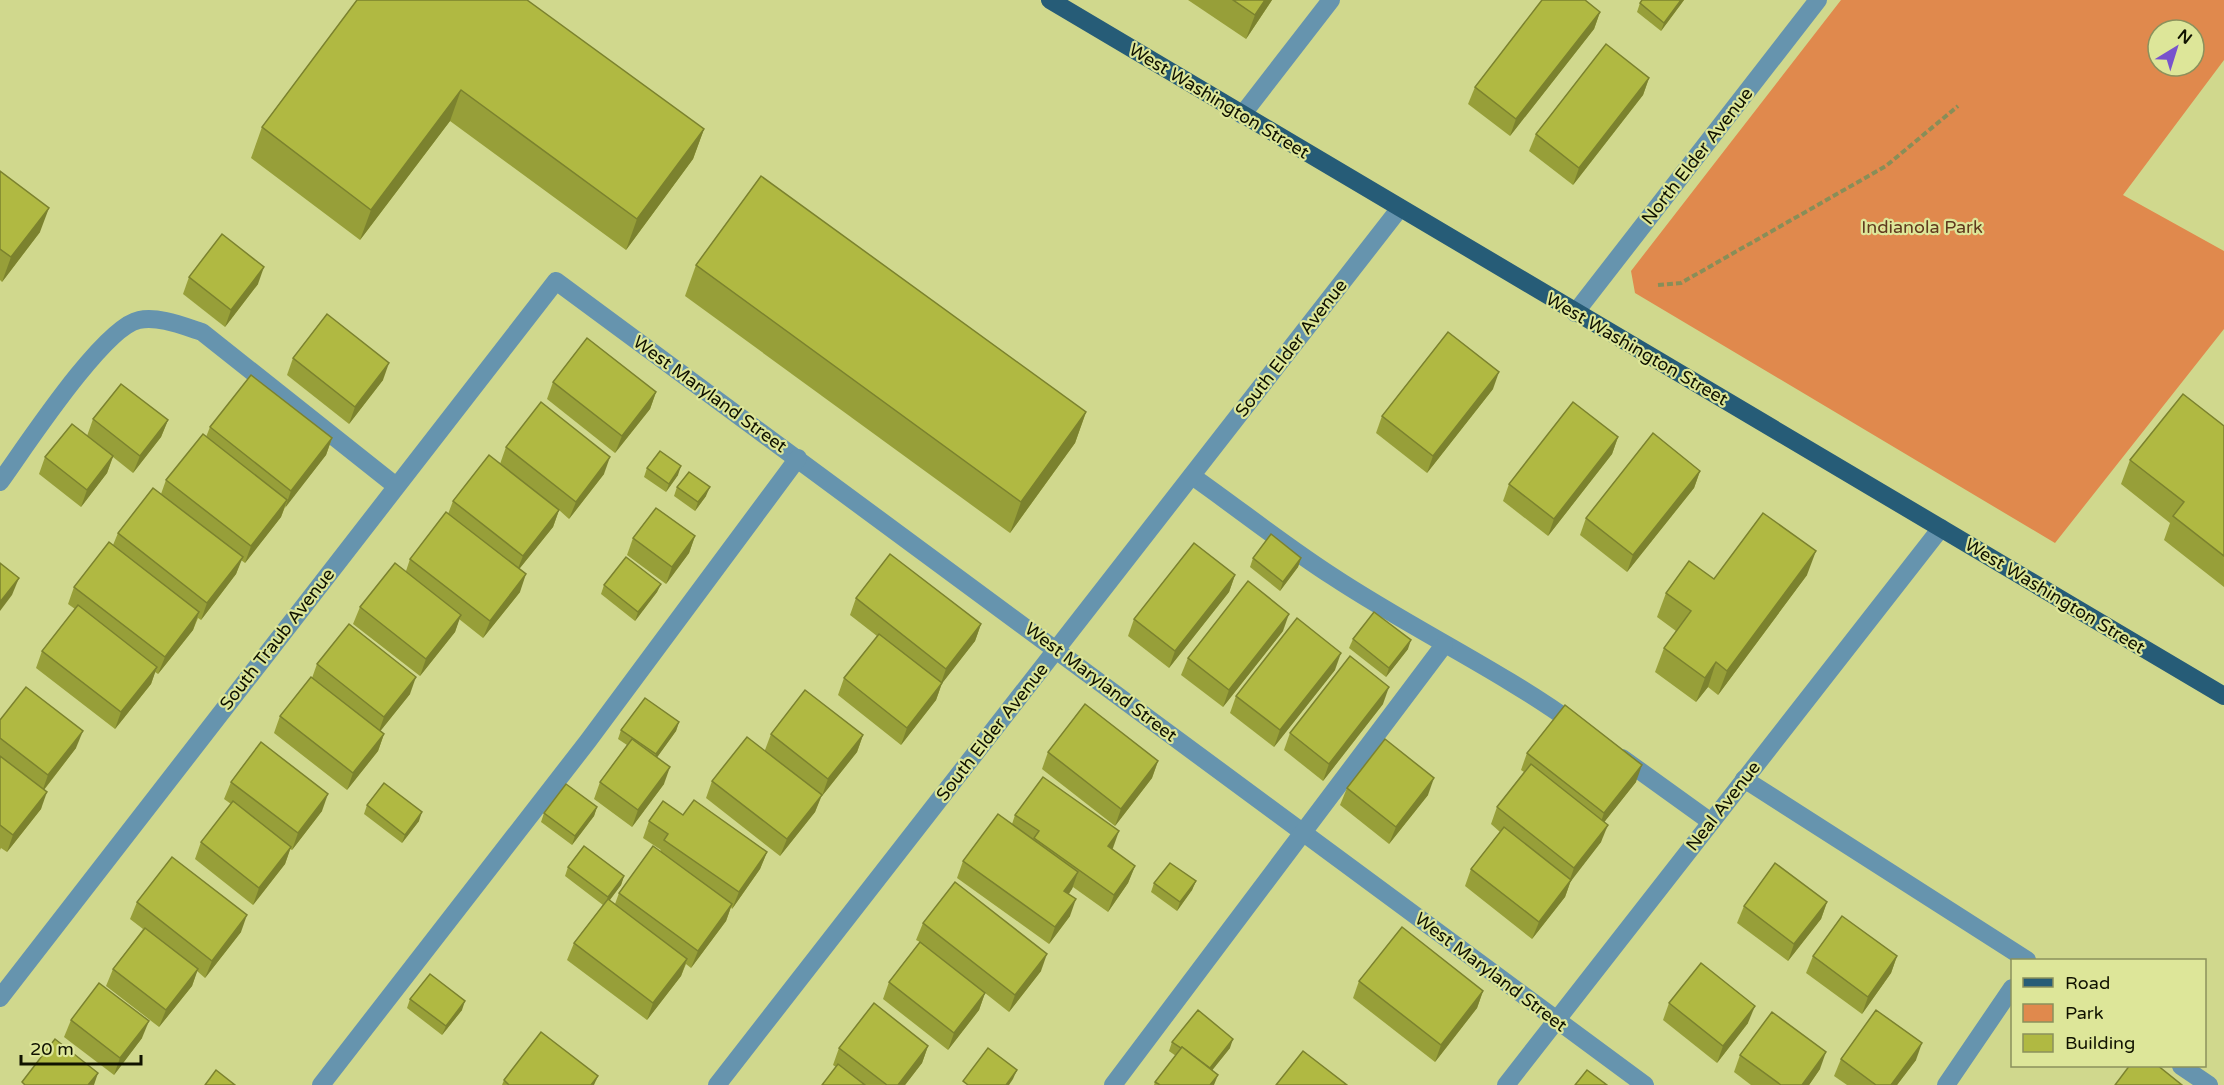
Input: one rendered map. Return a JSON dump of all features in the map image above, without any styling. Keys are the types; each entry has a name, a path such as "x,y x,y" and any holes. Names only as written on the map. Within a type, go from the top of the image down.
{"main road":[{"name":"West Washington Street","path":"1050,0 2224,696"}],"street":[{"path":"1242,115 1331,0"},
{"name":"North Elder Avenue","path":"1575,313 1818,0"},
{"name":"South Elder Avenue","path":"717,1085 1400,208"},
{"name":"West Maryland Street","path":"556,280 1645,1085"},
{"name":"South Traub Avenue","path":"0,998 556,280"},
{"path":"0,482 80,373 120,329 139,320 171,322 202,332 396,486"},
{"path":"321,1085 588,741 798,459"},
{"path":"1192,476 1332,576 1444,645 1543,701 1592,736"},
{"name":"Neal Avenue","path":"1506,1085 1941,528"},
{"path":"1113,1085 1444,645"},
{"path":"1611,750 1711,822"},
{"path":"1744,779 2025,959"},
{"path":"1946,1085 2011,991"},
{"path":"2184,1067 2209,1085"}],"path":[{"path":"1658,285 1681,283 1886,166 1958,106"}],"green space":[{"name":"Indianola Park","path":"1841,0 2224,0 2224,60 2123,195 2224,251 2224,329 2055,543 1635,293 1631,271"}],"building":[{"path":"357,0 527,0 704,129 637,219 461,90 371,210 262,127"},
{"path":"1233,0 1265,0 1255,15"},
{"path":"1542,0 1585,0 1600,12 1516,119 1475,87"},
{"path":"1642,0 1681,0 1664,23 1640,3"},
{"path":"1606,44 1649,78 1579,168 1536,134"},
{"path":"0,171 49,208 11,257 0,249"},
{"path":"761,176 1086,412 1021,502 696,265"},
{"path":"222,234 264,267 231,310 189,277"},
{"path":"327,314 389,363 355,407 293,358"},
{"path":"1448,332 1499,372 1433,456 1382,416"},
{"path":"587,338 656,392 622,436 553,382"},
{"path":"251,375 332,438 291,491 210,427"},
{"path":"121,384 168,420 140,456 93,419"},
{"path":"2183,394 2224,426 2224,556 2173,516 2184,502 2130,460"},
{"path":"541,402 610,457 576,502 506,447"},
{"path":"1573,402 1618,437 1554,519 1509,484"},
{"path":"72,424 113,456 87,490 45,457"},
{"path":"1653,433 1700,471 1633,555 1586,518"},
{"path":"203,434 287,500 251,546 166,480"},
{"path":"660,451 681,466 669,484 647,468"},
{"path":"489,455 559,510 523,556 453,501"},
{"path":"689,472 710,487 698,502 677,487"},
{"path":"153,488 243,557 207,603 118,533"},
{"path":"656,508 695,536 672,567 633,538"},
{"path":"446,512 526,574 490,621 410,559"},
{"path":"1763,513 1816,551 1727,671 1716,662 1705,678 1664,648 1691,611 1666,593 1689,561 1714,579"},
{"path":"1271,534 1301,558 1283,582 1253,558"},
{"path":"109,542 199,612 165,657 74,587"},
{"path":"1194,543 1235,575 1175,651 1134,619"},
{"path":"890,554 981,624 946,669 856,598"},
{"path":"626,557 661,584 638,612 604,585"},
{"path":"0,563 19,578 0,602"},
{"path":"395,563 461,615 426,659 360,607"},
{"path":"1248,581 1289,614 1229,690 1188,658"},
{"path":"78,605 157,667 121,712 42,651"},
{"path":"1374,612 1411,640 1389,668 1353,639"},
{"path":"1297,618 1341,653 1280,730 1236,696"},
{"path":"349,624 416,677 384,717 317,664"},
{"path":"879,634 942,683 907,728 844,678"},
{"path":"1350,656 1389,687 1329,764 1290,733"},
{"path":"311,677 384,734 353,773 280,716"},
{"path":"26,687 83,731 48,775 0,738 0,720"},
{"path":"805,690 863,735 828,779 771,734"},
{"path":"645,698 679,722 656,754 621,730"},
{"path":"1085,704 1158,761 1121,809 1048,752"},
{"path":"1565,705 1642,765 1604,813 1527,753"},
{"path":"747,737 822,795 787,839 712,781"},
{"path":"632,739 670,767 638,810 600,782"},
{"path":"1385,739 1434,778 1396,827 1347,788"},
{"path":"261,742 328,794 298,833 231,782"},
{"path":"0,756 47,792 13,835 0,825"},
{"path":"1531,764 1608,825 1574,868 1497,807"},
{"path":"1043,777 1119,831 1108,846 1135,866 1114,895 1034,838 1039,831 1015,815"},
{"path":"384,783 422,812 405,835 367,805"},
{"path":"566,784 597,807 575,836 544,813"},
{"path":"694,800 767,852 739,892 664,840 668,834 649,821 663,801 683,815"},
{"path":"233,801 291,847 259,888 201,842"},
{"path":"998,814 1078,872 1064,891 1076,899 1055,927 963,861"},
{"path":"1504,827 1571,880 1539,922 1471,869"},
{"path":"584,846 624,876 608,897 568,867"},
{"path":"653,846 732,904 698,951 619,893"},
{"path":"172,857 247,915 212,961 137,902"},
{"path":"1170,863 1196,881 1180,902 1154,883"},
{"path":"1775,863 1827,902 1794,944 1744,906"},
{"path":"955,882 1047,954 1015,995 923,923"},
{"path":"608,899 687,959 653,1003 574,943"},
{"path":"1842,916 1897,956 1868,997 1813,956"},
{"path":"1402,927 1483,991 1441,1045 1359,981"},
{"path":"145,928 198,969 166,1010 113,969"},
{"path":"920,942 985,993 954,1033 889,982"},
{"path":"1701,963 1755,1006 1723,1046 1669,1003"},
{"path":"430,974 465,1001 446,1026 410,999"},
{"path":"99,983 149,1021 120,1058 71,1020"},
{"path":"874,1003 928,1046 898,1085 887,1085 839,1048"},
{"path":"1198,1010 1233,1039 1210,1068 1172,1042"},
{"path":"1876,1010 1922,1043 1891,1085 1876,1085 1841,1059"},
{"path":"1772,1012 1826,1052 1802,1085 1781,1085 1740,1055"},
{"path":"541,1032 598,1076 591,1085 509,1085 504,1080"},
{"path":"55,1039 98,1073 88,1085 25,1085 22,1082"},
{"path":"1182,1047 1218,1075 1210,1085 1160,1085 1155,1082"},
{"path":"988,1048 1017,1070 1006,1085 968,1085 963,1081"},
{"path":"1303,1051 1347,1085 1276,1085"},
{"path":"838,1064 865,1085 822,1085"},
{"path":"2128,1067 2160,1067 2182,1085 2115,1085"},
{"path":"216,1070 235,1085 205,1085"},
{"path":"1587,1070 1607,1085 1575,1085"}]}
